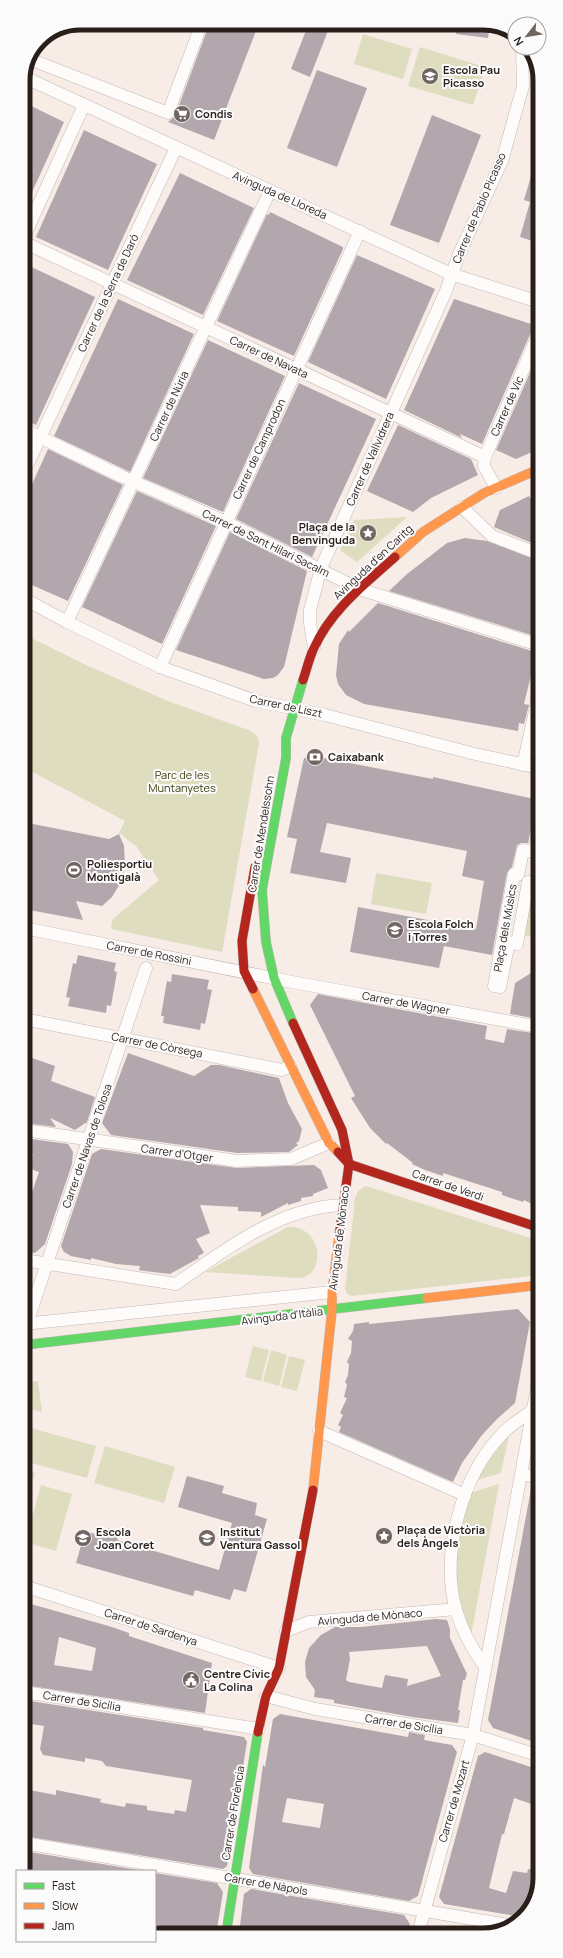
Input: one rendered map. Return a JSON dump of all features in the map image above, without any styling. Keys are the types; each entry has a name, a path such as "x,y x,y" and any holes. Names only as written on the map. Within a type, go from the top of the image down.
{"street":[{"path":"34,61 168,113 199,30"},
{"name":"Carrer de Pablo Picasso","path":"451,274 502,161 523,86 522,56"},
{"name":"Avinguda de Lloreda","path":"30,80 451,274 533,300"},
{"path":"30,225 84,105"},
{"name":"Carrer de la Serra de Daró","path":"30,459 176,148"},
{"name":"Carrer de Núria","path":"67,622 270,191"},
{"name":"Carrer de Camprodon","path":"160,667 360,231"},
{"name":"Carrer de Navata","path":"30,243 205,327 485,457"},
{"name":"Carrer de Vallvidrera","path":"314,648 310,623 310,610 320,568 446,291 451,274"},
{"name":"Carrer de Vic","path":"485,457 533,348"},
{"name":"Carrer de Sant Hilari Sacalm","path":"30,433 134,482 226,522 320,568 359,589 533,643"},
{"path":"485,457 484,466 496,488"},
{"name":"Avinguda d'en Caritg","path":"295,708 314,648 331,619 359,589 423,532 462,507 496,488 533,472"},
{"path":"462,507 492,536 533,552"},
{"name":"Carrer de Liszt","path":"30,602 67,622 160,667 256,701 295,708 533,767"},
{"name":"Carrer de Mendelssohn","path":"274,978 266,942 262,890 286,758 286,741 295,708"},
{"path":"523,765 533,720"},
{"name":"Carrer de Mendelssohn","path":"268,806 278,754 286,741"},
{"name":"Plaça dels Músics","path":"533,852 522,850 518,875 514,874 494,986 500,987 509,942 517,944 528,882 533,883"},
{"name":"Carrer de Mendelssohn","path":"244,971 242,941 257,858"},
{"name":"Carrer de Rossini","path":"30,929 274,978"},
{"name":"Carrer de Navas de Tolosa","path":"30,1313 146,968"},
{"path":"244,971 329,1143 349,1164"},
{"name":"Carrer de Wagner","path":"274,978 533,1026"},
{"name":"Avinguda de Mònaco","path":"266,1696 279,1668 312,1498 332,1310 332,1292 349,1164 342,1130 291,1020 274,978"},
{"name":"Carrer de Còrsega","path":"30,1020 282,1070 290,1066"},
{"name":"Avinguda de Mònaco","path":"290,1066 298,1067 304,1071 318,1097 330,1105"},
{"name":"Carrer d'Otger","path":"30,1131 237,1161 291,1159 329,1143"},
{"name":"Carrer de Verdi","path":"349,1164 533,1226"},
{"path":"30,1261 176,1284 225,1249 263,1229 291,1216 324,1206 343,1205"},
{"name":"Avinguda d'Itàlia","path":"30,1344 533,1286"},
{"name":"Avinguda d'Itàlia","path":"30,1324 332,1292"},
{"path":"485,1666 475,1653 464,1632 456,1610 451,1566 453,1543 468,1486 491,1447 503,1433 533,1410"},
{"name":"Carrer de Mozart","path":"419,1928 473,1735 533,1410"},
{"path":"319,1431 465,1495"},
{"path":"522,1474 533,1476"},
{"name":"Carrer de Sardenya","path":"30,1588 279,1668"},
{"name":"Avinguda de Mònaco","path":"286,1631 309,1622 456,1610"},
{"name":"Carrer de Sicília","path":"30,1693 259,1729"},
{"name":"Carrer de Sicília","path":"266,1696 315,1709 473,1735 533,1754"},
{"name":"Carrer de Florència","path":"227,1928 259,1729 266,1696"},
{"name":"Carrer de Nàpols","path":"30,1844 500,1925"}],"green space":[{"path":"363,34 412,49 403,79 354,64"},
{"path":"420,47 485,67 473,105 408,86"},
{"path":"407,517 357,562 340,550 354,520"},
{"name":"Parc de les Muntanyetes","path":"30,637 86,665 168,701 251,731 258,737 259,744 222,952 111,929 112,920 159,880 137,847 119,833 125,821 30,771"},
{"path":"376,873 432,883 426,914 371,904"},
{"path":"531,894 533,894 533,937 523,935"},
{"path":"366,1186 533,1239 533,1276 352,1296 347,1294 345,1289 355,1198 358,1191"},
{"path":"288,1227 300,1229 309,1234 315,1243 317,1262 313,1270 307,1276 297,1278 205,1272"},
{"path":"253,1346 269,1350 261,1381 245,1377"},
{"path":"271,1350 287,1355 279,1386 263,1381"},
{"path":"289,1356 305,1360 297,1391 281,1387"},
{"path":"38,1381 42,1412 30,1409 30,1382"},
{"path":"30,1428 96,1446 87,1478 30,1463"},
{"path":"509,1435 501,1473 477,1480 491,1457"},
{"path":"105,1446 175,1467 164,1503 94,1483"},
{"path":"30,1472 35,1473 30,1491"},
{"path":"499,1484 471,1636 460,1607 457,1592 456,1564 460,1535 470,1493"},
{"path":"41,1485 72,1494 56,1551 30,1543 30,1524"}],"building":[{"path":"207,30 256,30 214,140 168,122 175,116"},
{"path":"306,30 328,30 310,77 291,69"},
{"path":"457,30 489,31 488,38 456,34"},
{"path":"317,70 367,88 337,167 287,148"},
{"path":"30,105 64,122 30,197"},
{"path":"432,115 481,135 439,243 390,225"},
{"path":"84,130 157,164 108,270 36,237"},
{"path":"533,169 533,241 520,237 530,202 524,200"},
{"path":"180,173 254,208 203,315 127,280"},
{"path":"270,212 343,247 294,356 217,321 267,214 269,215"},
{"path":"357,255 435,289 386,399 308,362"},
{"path":"30,266 95,297 36,425 30,422"},
{"path":"118,299 194,334 130,472 54,436"},
{"path":"454,299 533,325 533,329 482,444 460,434 462,438 404,410"},
{"path":"208,340 285,376 223,512 143,478"},
{"path":"533,366 533,452 516,459 496,450"},
{"path":"299,383 376,419 312,557 236,519"},
{"path":"398,425 471,459 478,475 431,498 413,512 367,491"},
{"path":"48,449 123,485 68,601 30,584 30,489"},
{"path":"137,491 216,526 162,644 82,607"},
{"path":"529,496 530,498 533,497 533,543 494,527 500,510"},
{"path":"230,532 307,571 284,667 278,675 273,678 264,679 176,650"},
{"path":"465,538 487,541 533,559 533,635 389,591 407,574 447,543"},
{"path":"378,603 533,651 533,667 524,704 529,705 524,724 519,723 518,731 364,704 346,695 338,684 336,675 339,644 348,630 349,632"},
{"path":"318,757 433,779 433,777 533,799 533,822 528,843 521,843 517,845 512,867 507,873 492,955 444,946 439,968 350,952 358,907 476,929 484,881 462,876 467,851 327,823 320,852 351,858 346,883 290,873 297,839 287,837 304,758"},
{"name":"Poliesportiu Montigalà","path":"30,823 109,839 119,834 124,846 125,867 121,882 112,897 102,906 76,901 83,920 30,910"},
{"path":"78,955 116,963 114,971 117,972 111,1006 107,1005 106,1013 68,1006 70,998 66,997 73,963 76,964"},
{"path":"533,972 533,1018 510,1014 515,983"},
{"path":"172,974 209,980 207,989 212,990 205,1024 201,1023 200,1030 163,1023 164,1016 161,1016 167,981 171,982"},
{"path":"318,994 487,1026 485,1039 504,1043 507,1029 533,1033 533,1204 524,1200 523,1202 502,1195 502,1192 443,1173 443,1176 425,1170 412,1164 413,1163 387,1143 386,1144 370,1128 351,1098 355,1096 310,1005"},
{"path":"128,1053 194,1076 211,1065 219,1065 279,1078 288,1103 302,1129 299,1141 296,1143 298,1145 289,1152 237,1153 111,1135 102,1123"},
{"path":"30,1057 55,1066 51,1081 95,1097 87,1122 75,1130 50,1118 56,1127 30,1124"},
{"path":"30,1139 68,1144 73,1152 72,1164 45,1244 35,1253 30,1252 30,1191 32,1192 39,1172 30,1169 30,1162 33,1154 30,1153"},
{"path":"101,1149 236,1168 314,1165 321,1170 328,1188 313,1194 313,1196 301,1198 301,1201 288,1205 288,1203 261,1217 261,1212 238,1211 238,1207 200,1205 210,1233 196,1239 204,1253 198,1256 199,1258 170,1274 139,1270 140,1266 116,1264 91,1258 91,1260 71,1256 64,1252 61,1246 92,1154"},
{"path":"518,1309 530,1322 515,1403 482,1435 462,1463 453,1482 339,1432 341,1427 338,1425 343,1415 340,1413 347,1398 344,1397 347,1385 345,1382 348,1375 349,1364 347,1362 351,1353 352,1341 348,1339 353,1331 354,1324 369,1322 369,1324"},
{"path":"187,1476 224,1486 222,1493 257,1503 255,1515 267,1519 246,1592 234,1589 230,1600 195,1590 193,1596 76,1563 85,1531 105,1537 108,1528 120,1531 117,1540 219,1570 232,1523 178,1507"},
{"path":"533,1484 533,1742 493,1728 488,1720"},
{"path":"30,1604 112,1627 129,1633 129,1636 212,1663 205,1713 30,1686","holes":["59,1637 96,1648 92,1671 54,1665"]},
{"path":"436,1619 447,1620 450,1629 450,1638 467,1674 465,1680 463,1680 458,1710 460,1710 458,1723 412,1717 334,1703 334,1700 314,1697 315,1690 306,1677 305,1662 309,1648 321,1635 335,1627 361,1627","holes":["427,1646 441,1676 407,1686 408,1679 385,1675 382,1688 349,1682 346,1680 350,1659 349,1652"]},
{"path":"30,1701 203,1728 203,1730 244,1737 247,1742 227,1866 223,1869 30,1837 30,1790 56,1795 56,1790 101,1799 100,1802 103,1803 125,1807 126,1803 147,1806 147,1810 174,1814 175,1810 186,1812 192,1780 106,1766 102,1761 85,1758 85,1762 43,1755 40,1749 44,1726 30,1724"},
{"path":"280,1714 408,1737 409,1732 425,1735 424,1740 452,1745 457,1752 418,1896 409,1901 253,1874 249,1868 263,1765 265,1767 273,1719","holes":["287,1798 324,1804 320,1828 282,1822"]},
{"path":"485,1752 533,1768 533,1805 514,1798 504,1834 502,1834 489,1888 506,1893 513,1871 527,1873 528,1869 533,1870 532,1888 530,1894 521,1911 516,1916 444,1904 439,1897 478,1756"},
{"path":"30,1852 138,1870 30,1870"},
{"path":"156,1873 217,1883 223,1892 217,1928 173,1928 156,1925"},
{"path":"251,1889 404,1915 410,1924 409,1928 240,1928 244,1894"}],"traffic: fast":[{"path":"293,1023 274,978 266,942 262,890 286,758 286,738 303,680"},
{"path":"30,1344 427,1298"},
{"path":"227,1928 258,1732"}],"traffic: slow":[{"path":"395,557 423,532 484,493 533,472"},
{"path":"253,989 329,1143 338,1152"},
{"path":"313,1490 332,1310 332,1292 339,1237"},
{"path":"427,1298 533,1286"}],"traffic: jam":[{"path":"303,680 312,652 321,634 350,598 395,557"},
{"path":"253,989 244,971 242,941 255,867"},
{"path":"293,1023 342,1130 349,1164 339,1237"},
{"path":"338,1152 349,1164 533,1226"},
{"path":"258,1732 266,1696 279,1668 313,1490"}],"place":[{"name":"Escola Pau Picasso","path":"430,76"},
{"name":"Condis","path":"182,114"},
{"name":"Plaça de la Benvinguda","path":"368,533"},
{"name":"Caixabank","path":"315,757"},
{"name":"Poliesportiu Montigalà","path":"74,870"},
{"name":"Escola Folch i Torres","path":"395,930"},
{"name":"Plaça de Victòria dels Àngels","path":"384,1536"},
{"name":"Escola Joan Coret","path":"83,1538"},
{"name":"Institut Ventura Gassol","path":"207,1538"},
{"name":"Centre Cívic La Colina","path":"191,1680"}]}
